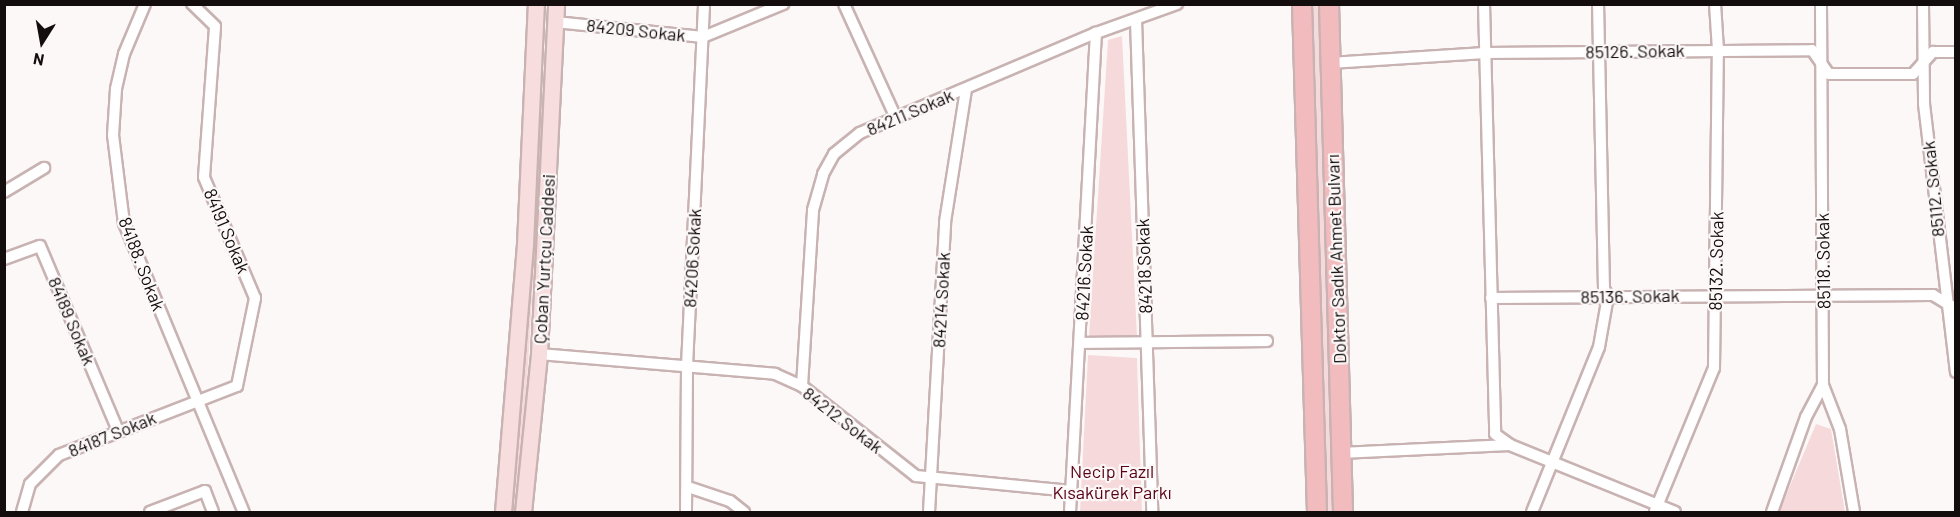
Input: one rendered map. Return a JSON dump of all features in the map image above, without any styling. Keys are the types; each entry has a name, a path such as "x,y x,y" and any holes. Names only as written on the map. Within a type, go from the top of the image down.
{"main road":[{"name":"Çoban Yurtçu Caddesi","path":"503,513 525,244 536,4"},
{"name":"Çoban Yurtçu Caddesi","path":"523,513 539,354 556,4"},
{"name":"Doktor Sadık Ahmet Bulvarı","path":"1302,4 1317,513"},
{"name":"Doktor Sadık Ahmet Bulvarı","path":"1329,4 1343,513"}],"street":[{"name":"84188. Sokak","path":"145,4 124,54 116,89 115,177 124,223 244,513"},
{"name":"84191 Sokak","path":"192,4 215,26 204,177 255,298 237,386 197,400"},
{"name":"84206 Sokak","path":"686,513 688,488 687,366 704,4"},
{"name":"84209 Sokak","path":"555,22 703,37 783,4"},
{"path":"844,4 896,118"},
{"name":"84211 Sokak","path":"802,386 813,210 823,174 834,154 860,133 1096,33 1177,4"},
{"path":"1484,4 1495,434 1510,444 1552,460 1656,509 1675,513"},
{"path":"1532,513 1599,347 1608,296 1604,289 1601,52 1598,4"},
{"name":"85132. Sokak","path":"1656,509 1714,368 1718,50 1714,4"},
{"name":"85118. Sokak","path":"1821,4 1823,385 1840,429 1854,513"},
{"name":"85112. Sokak","path":"1923,4 1923,62 1951,306 1956,372"},
{"name":"84218 Sokak","path":"1136,20 1152,513"},
{"name":"84216 Sokak","path":"1070,513 1096,33"},
{"name":"85126. Sokak","path":"1330,63 1485,52 1718,50 1812,50 1829,74 1913,74 1923,62"},
{"path":"1923,62 1933,52 1956,52"},
{"name":"84214 Sokak","path":"929,513 945,222 966,89"},
{"path":"4,192 44,168"},
{"name":"84189 Sokak","path":"4,259 40,246 118,431"},
{"name":"85136. Sokak","path":"1491,298 1933,295 1951,306"},
{"path":"1080,342 1147,344 1267,341"},
{"name":"84212 Sokak","path":"539,354 775,374 802,386 916,476 930,481 1071,491"},
{"path":"1772,513 1806,417 1823,385"},
{"name":"84187 Sokak","path":"22,513 30,484 59,455 197,400"},
{"path":"1340,453 1510,444"},
{"path":"688,488 730,501 744,513"},
{"path":"150,513 205,491 213,513"}],"green space":[{"path":"544,5 541,150 527,383 515,512 511,512"},
{"path":"1312,5 1318,5 1334,512 1327,512"},
{"path":"1122,36 1137,336 1089,336 1108,40"},
{"name":"Necip Fazıl Kısakürek Parkı","path":"1088,355 1137,358 1142,512 1080,512"},
{"path":"1816,424 1831,429 1845,512 1779,512"}]}
